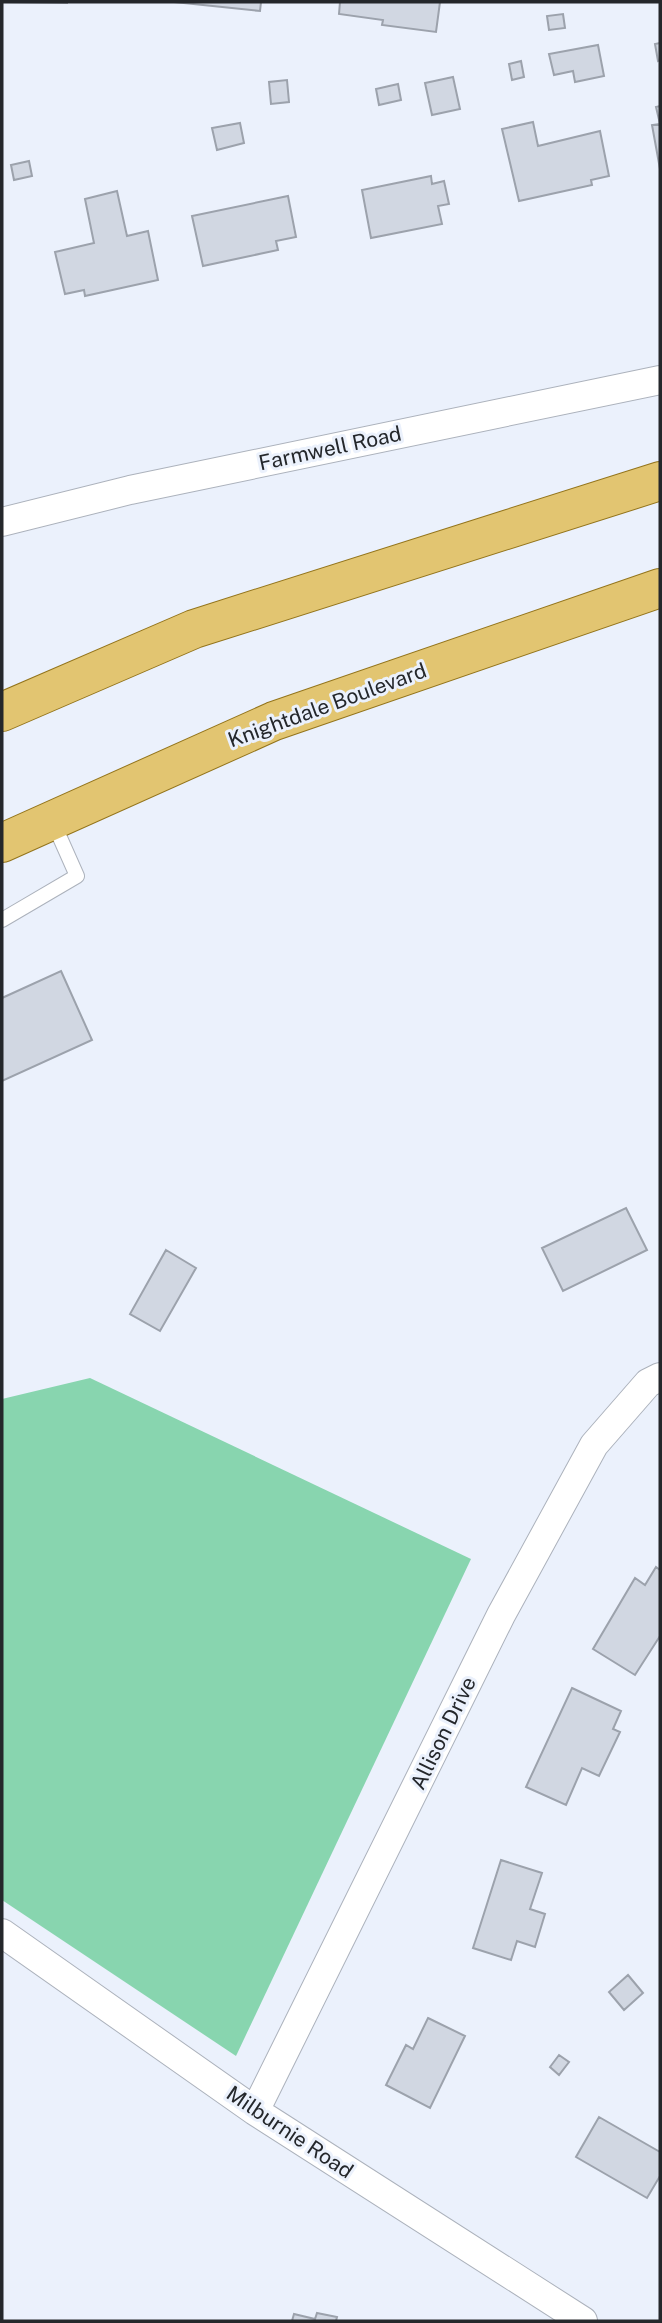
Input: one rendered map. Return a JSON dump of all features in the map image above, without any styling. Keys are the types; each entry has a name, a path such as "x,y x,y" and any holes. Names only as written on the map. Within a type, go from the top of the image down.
{"main road":[{"path":"2,712 194,629 660,481"},
{"name":"Knightdale Boulevard","path":"2,843 274,721 660,588"}],"street":[{"name":"Farmwell Road","path":"2,522 130,490 660,380"},
{"name":"Allison Drive","path":"255,2110 501,1615 594,1445 648,1383 660,1377"},
{"name":"Milburnie Road","path":"2,1933 255,2110 583,2321"}],"lane":[{"path":"2,920 77,876 53,820"}],"green space":[{"path":"90,1378 471,1559 236,2056 2,1900 2,1399"}],"building":[{"path":"2,2 67,2 67,3"},
{"path":"174,2 261,2 260,11"},
{"path":"340,2 440,2 436,32 382,25 383,20 339,14"},
{"path":"563,14 565,28 549,30 547,16"},
{"path":"660,43 660,60 658,61 655,44"},
{"path":"598,45 604,76 575,82 573,71 554,75 549,54"},
{"path":"521,61 524,77 512,80 509,64"},
{"path":"453,77 460,109 432,115 425,83"},
{"path":"287,80 289,102 271,104 269,82"},
{"path":"398,84 401,100 379,105 376,89"},
{"path":"660,106 660,124 656,107"},
{"path":"533,122 538,146 600,131 609,176 591,180 592,185 519,201 502,129"},
{"path":"240,123 244,143 217,150 212,128"},
{"path":"660,124 660,169 652,125"},
{"path":"29,161 32,176 14,180 11,165"},
{"path":"431,176 432,184 444,181 449,204 438,206 442,224 371,238 362,190"},
{"path":"117,191 127,236 148,231 158,280 85,296 84,290 65,294 55,252 94,243 85,199"},
{"path":"288,196 296,237 276,241 278,250 203,266 192,216"},
{"path":"61,971 92,1040 2,1081 2,998"},
{"path":"626,1208 647,1250 563,1291 542,1248"},
{"path":"166,1250 196,1268 160,1331 130,1314"},
{"path":"656,1567 660,1570 660,1636 635,1675 593,1649 635,1578 645,1585"},
{"path":"572,1688 621,1711 613,1729 620,1732 599,1776 582,1768 566,1805 526,1787"},
{"path":"501,1860 542,1873 530,1909 545,1914 535,1947 517,1941 511,1960 473,1948"},
{"path":"628,1975 643,1993 624,2010 609,1992"},
{"path":"428,2018 465,2036 430,2108 386,2085 406,2045 413,2049"},
{"path":"559,2055 569,2062 559,2075 550,2067"},
{"path":"599,2117 660,2152 660,2176 647,2198 576,2157"},
{"path":"317,2313 337,2317 336,2321 292,2321 294,2314 315,2319"}]}
